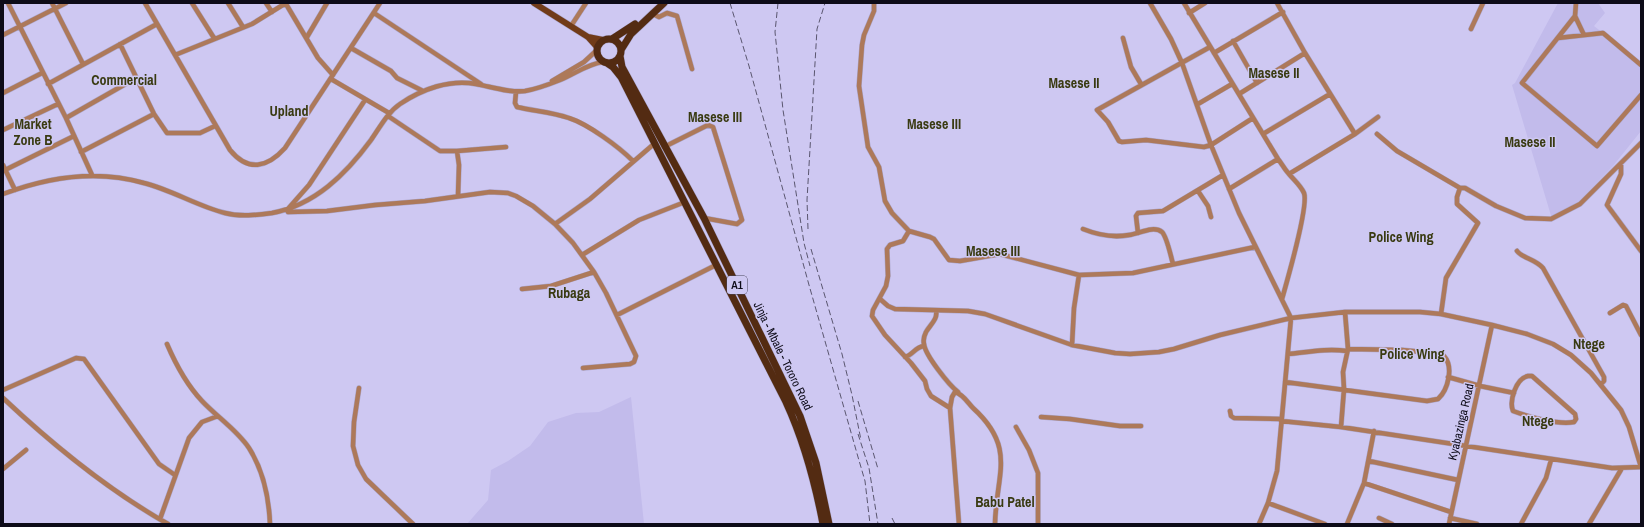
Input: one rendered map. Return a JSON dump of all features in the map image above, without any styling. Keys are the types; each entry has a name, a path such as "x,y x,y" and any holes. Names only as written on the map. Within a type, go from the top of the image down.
{"highway":[{"path":"597,49 603,40 612,39 631,28 658,3"},
{"path":"605,62 614,62 621,53 631,34 664,3"},
{"name":"A1","path":"612,39 620,45 621,53"},
{"name":"A1","path":"597,49 600,59 605,62"},
{"name":"Jinja - Mbale - Tororo Road","path":"621,53 622,67 664,147 704,218 800,416 816,463 829,524"},
{"name":"Jinja - Mbale - Tororo Road","path":"605,62 613,67 621,78 794,420 810,465 823,524"}],"main road":[{"path":"536,4 588,37 597,49"},
{"path":"588,37 603,40"}],"street":[{"path":"8,3 66,118 92,176"},
{"path":"52,3 83,64"},
{"path":"3,35 66,3"},
{"path":"145,3 230,150 237,159 246,164 256,165 267,163 277,157 285,148 380,3"},
{"path":"192,3 214,38"},
{"path":"228,3 243,27"},
{"path":"266,3 272,12"},
{"path":"175,55 243,27 286,3 321,63 332,77 440,151 506,147"},
{"path":"306,37 327,3"},
{"path":"571,26 586,3"},
{"path":"874,3 874,11 864,35 862,45 859,86 866,140 870,153 879,167 885,190 885,201 892,213 909,231 930,236 934,239 949,260 960,260 1000,254 1079,275 1133,272 1255,247"},
{"path":"1150,3 1172,38 1198,104 1211,145 1223,175 1255,247 1291,318 1277,471 1268,503 1259,524"},
{"path":"1184,3 1278,159 1288,174 1303,191 1306,202 1282,299"},
{"path":"1189,13 1205,3"},
{"path":"1277,3 1305,53 1355,134"},
{"path":"1471,29 1483,3"},
{"path":"1576,3 1575,16 1584,35"},
{"path":"1214,53 1283,12"},
{"path":"374,13 484,86"},
{"path":"653,14 659,17 667,13 677,16 692,69"},
{"path":"1575,16 1522,83 1597,146 1641,95"},
{"path":"48,84 156,24"},
{"path":"1558,38 1604,33 1641,65"},
{"path":"1123,38 1131,67 1141,84"},
{"path":"1233,41 1257,83"},
{"path":"120,44 154,114 167,133 200,133 215,126"},
{"path":"1210,47 1141,84 1137,88 1097,110 1108,122 1119,140 1127,142 1146,140 1196,147 1211,145 1254,118"},
{"path":"351,48 391,71 397,78 423,91"},
{"path":"548,84 584,62 597,49"},
{"path":"1239,94 1305,53"},
{"path":"3,194 38,182 92,176 120,178 144,183 226,213 260,215 287,210 317,194 341,176 399,104 423,91 445,84 464,83 516,92 532,89 560,80 594,63 605,62"},
{"path":"3,93 42,73"},
{"path":"66,118 136,78"},
{"path":"1198,104 1232,84"},
{"path":"516,92 515,103 517,107 574,120 620,149 633,162"},
{"path":"1263,134 1330,94"},
{"path":"287,210 310,185 365,100"},
{"path":"3,130 58,104"},
{"path":"81,152 154,114"},
{"path":"1288,174 1355,134 1378,117"},
{"path":"664,147 708,125 712,125 742,220 739,224 734,224 704,218"},
{"path":"1377,134 1397,151 1447,182 1460,188 1465,188 1496,206 1525,218 1551,219 1580,204 1641,144"},
{"path":"15,190 4,168 74,136"},
{"path":"555,224 590,198 655,143"},
{"path":"457,151 459,165 458,196"},
{"path":"1229,189 1278,159"},
{"path":"1621,165 1621,174 1607,205 1641,252"},
{"path":"1138,233 1136,216 1138,213 1163,211 1223,175"},
{"path":"1441,314 1446,278 1478,225 1476,220 1458,204 1457,197 1460,188"},
{"path":"1198,191 1208,206 1211,217"},
{"path":"287,210 291,213 327,212 490,192 508,192 533,206 565,233 594,272 617,315 636,356 636,359 630,364 583,368"},
{"path":"582,255 639,220 685,202"},
{"path":"1083,229 1098,234 1128,236 1155,229 1163,233 1173,264"},
{"path":"909,231 903,241 890,245 887,249 888,276 880,299 873,310 873,318 885,335 925,381 931,396 950,408"},
{"path":"1517,252 1538,262 1543,268 1604,377 1601,384"},
{"path":"617,315 716,264"},
{"path":"522,289 551,286 594,272"},
{"path":"1072,345 1074,308 1079,275"},
{"path":"880,299 888,306 895,309 968,311 995,316 1072,345 1115,353 1159,352 1291,318 1345,312 1399,311 1441,314 1492,325 1527,334 1553,344 1571,355 1591,373 1621,410 1629,427 1641,467 1612,468 1551,460 1466,445 1341,426 1281,420 1234,418 1231,416 1230,411"},
{"path":"1610,313 1623,305 1626,306 1641,335"},
{"path":"936,310 936,318 929,327 924,338 924,346 929,356 952,387 988,422 998,441 1002,467 998,486 995,524"},
{"path":"1341,426 1344,389 1343,372 1347,350 1345,312"},
{"name":"Kyabazinga Road","path":"1449,524 1492,325"},
{"path":"167,344 177,368 186,382 202,401 245,442 253,456 264,486 270,524"},
{"path":"905,357 911,355 918,347 924,346"},
{"path":"1285,382 1434,401 1441,396 1448,377 1449,364 1447,359 1439,354 1402,350 1329,349 1288,354"},
{"path":"3,390 76,358 84,359 159,464 175,475"},
{"path":"1532,376 1574,414 1576,419 1574,422 1567,423 1541,419 1515,412 1512,409 1514,393 1521,379 1532,376"},
{"path":"1448,377 1480,386 1514,393"},
{"path":"952,387 950,408 959,524"},
{"path":"359,388 354,422 353,446 358,465 366,479 413,524"},
{"path":"952,397 954,393 958,392"},
{"path":"3,398 74,461 168,524"},
{"path":"160,519 187,444 199,425 205,420 218,416"},
{"path":"1041,417 1070,419 1120,426 1141,426"},
{"path":"1016,427 1029,450 1038,473 1038,524"},
{"path":"1346,524 1364,482 1374,431"},
{"path":"3,469 26,450"},
{"path":"1521,524 1546,478 1551,460"},
{"path":"1369,461 1458,480"},
{"path":"1589,524 1622,468"},
{"path":"1364,482 1451,512"},
{"path":"1268,503 1325,524"},
{"path":"1379,518 1392,524"},
{"path":"1450,518 1477,524"}],"shaded area":[{"path":"1558,3 1598,3 1605,13 1594,26 1641,63 1641,131 1613,166 1579,201 1552,219 1512,85 1515,83"},
{"path":"631,397 644,524 467,524 488,500 491,470 508,461 530,446 548,422 576,413 599,412"}],"railway":[{"path":"730,3 865,481 870,524"},
{"path":"778,3 775,32 783,110 804,243 810,266"},
{"path":"808,229 807,200 817,29 825,3"},
{"path":"811,249 842,354 861,440"},
{"path":"858,401 878,469"},
{"path":"858,434 869,468 878,524"},
{"path":"892,518 895,524"}],"district":[{"name":"Masese II","path":"1274,73"},
{"name":"Commercial","path":"124,80"},
{"name":"Masese II","path":"1074,83"},
{"name":"Upland","path":"289,111"},
{"name":"Masese III","path":"715,117"},
{"name":"Masese III","path":"934,124"},
{"name":"Market Zone B","path":"33,132"},
{"name":"Masese II","path":"1530,142"},
{"name":"Police Wing","path":"1401,237"},
{"name":"Masese III","path":"993,251"},
{"name":"Rubaga","path":"569,293"},
{"name":"Ntege","path":"1589,344"},
{"name":"Police Wing","path":"1412,354"},
{"name":"Ntege","path":"1538,421"},
{"name":"Babu Patel","path":"1005,502"}]}
